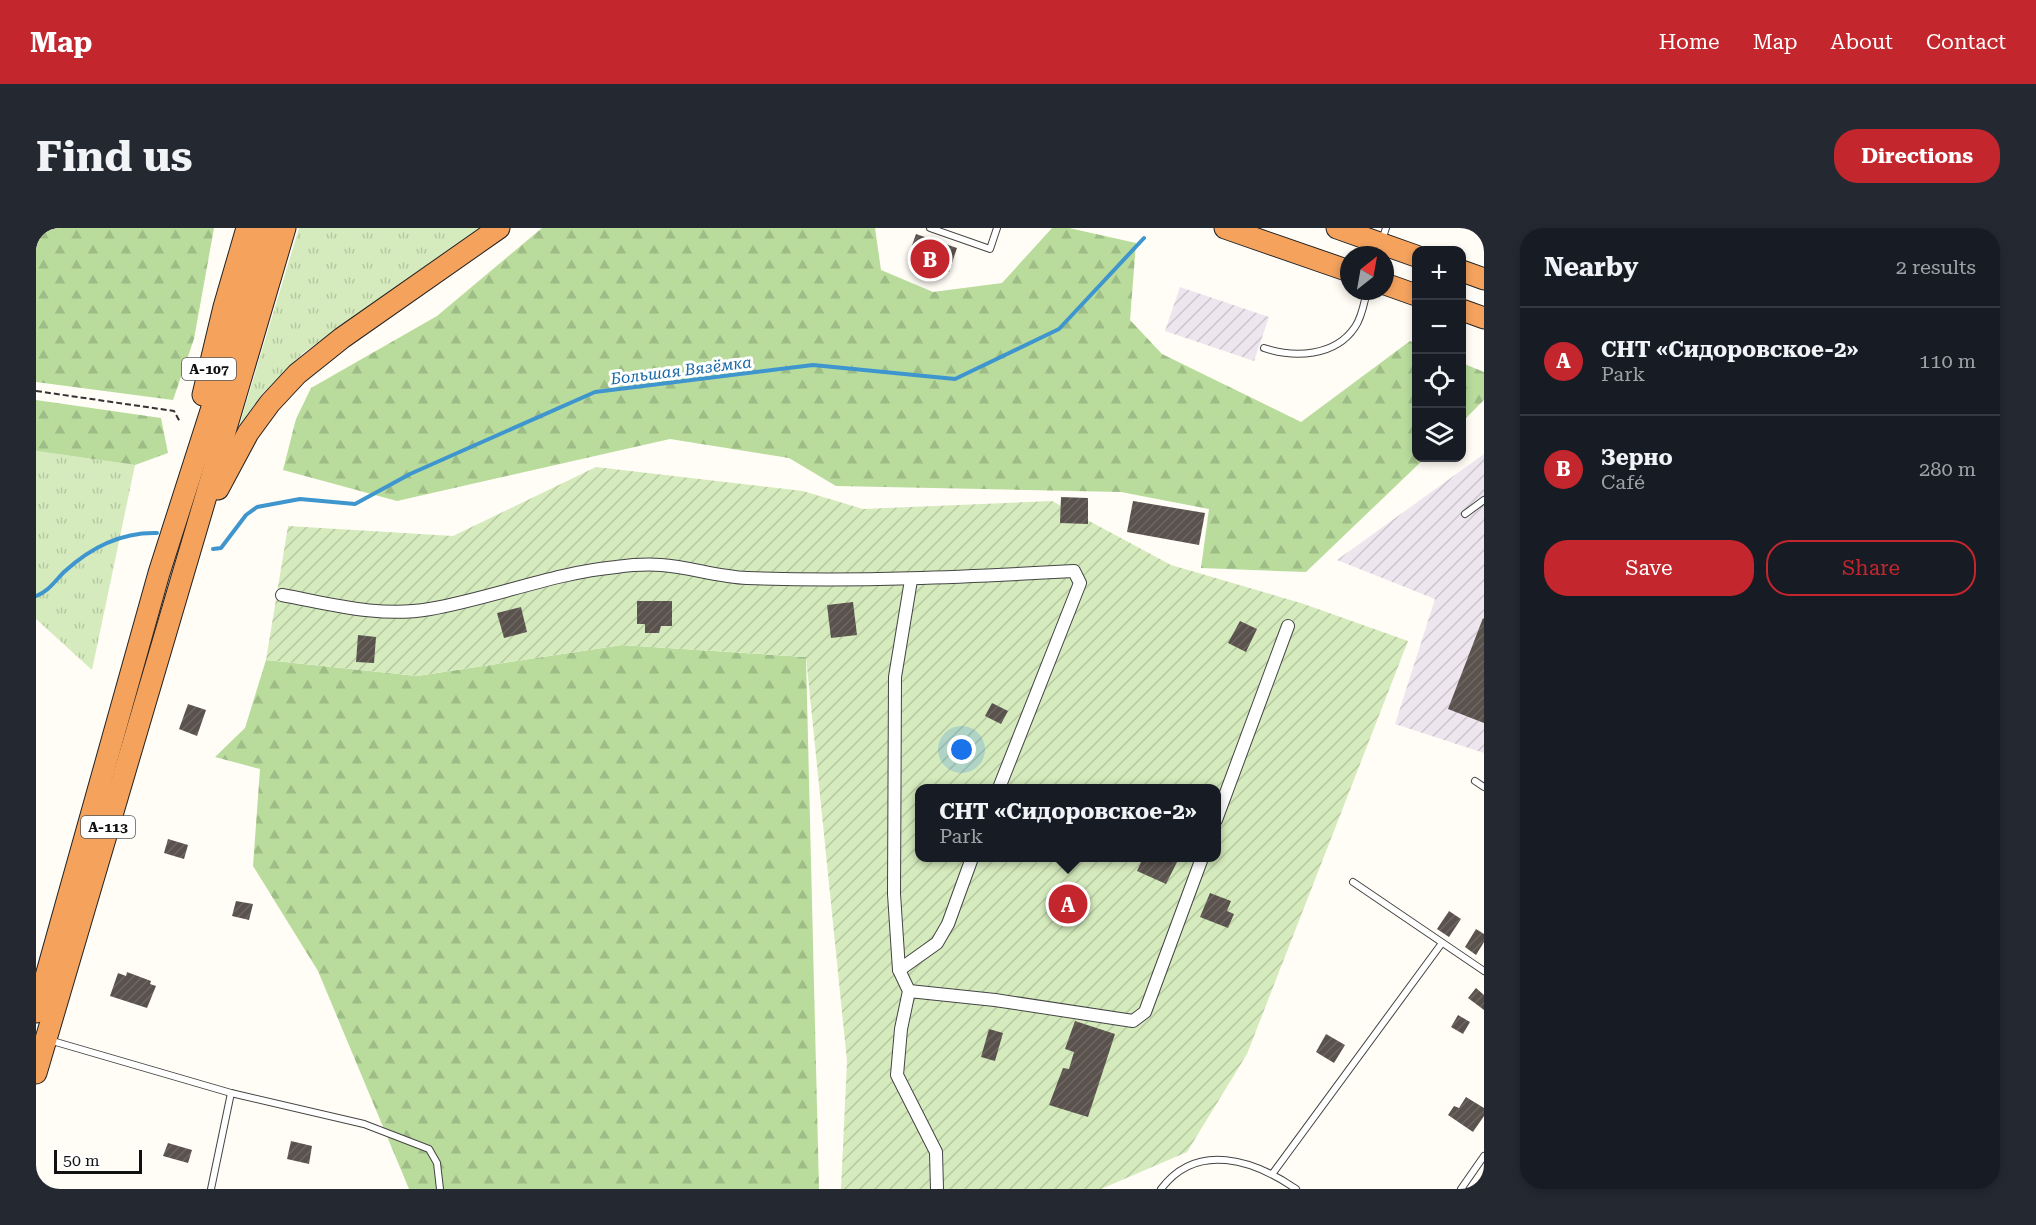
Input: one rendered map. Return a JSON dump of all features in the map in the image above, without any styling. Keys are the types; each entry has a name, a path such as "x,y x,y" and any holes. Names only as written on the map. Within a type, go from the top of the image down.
{"highway":[{"name":"А-107","path":"177,512 224,307 247,228"},
{"name":"А-113","path":"36,1012 177,512 226,364 267,228"},
{"name":"А-113","path":"36,1073 285,228"},
{"path":"189,552 234,456 261,414 289,382 342,338 499,228"},
{"path":"1225,228 1340,268"},
{"path":"1337,228 1384,236 1412,254"},
{"path":"1466,273 1484,279"},
{"path":"1394,287 1412,294"},
{"path":"1466,312 1484,318"}],"street":[{"path":"282,594 362,610 395,612 429,609 578,572 661,565 743,578 911,580 1074,571 1080,583 1001,784"},
{"path":"911,580 895,677 894,894 899,970 909,991 901,1029 897,1075 936,1152 937,1189"},
{"path":"1221,807 1288,626"},
{"path":"899,970 937,943 948,924 971,862"},
{"path":"909,991 995,1000 1133,1022 1145,1012 1201,862"}],"lane":[{"path":"930,228 990,249 997,228"},
{"path":"1264,348 1300,355 1311,354 1341,340 1358,322 1364,300"},
{"path":"1465,514 1484,500"},
{"path":"1475,781 1484,787"},
{"path":"1353,882 1484,971"},
{"path":"1273,1173 1442,943"},
{"path":"46,1039 231,1093 364,1124 429,1149 437,1162 440,1189"},
{"path":"211,1189 231,1093"},
{"path":"1461,1189 1484,1156"},
{"path":"1161,1189 1185,1166 1227,1159 1273,1173 1296,1189"}],"path":[{"path":"36,391 174,411 180,422"}],"shaded area":[{"path":"1180,287 1269,317 1254,361 1165,331"},
{"path":"1484,454 1484,753 1395,724 1435,599 1337,560"}],"green space":[{"path":"36,228 214,228 194,339 173,400 36,382"},
{"path":"299,228 479,228 303,353 262,394 239,426"},
{"path":"542,228 875,228 881,270 933,292 1002,283 1052,228 1069,228 1136,243 1130,320 1162,354 1301,422 1410,341 1412,342 1412,462 1421,462 1306,572 1201,568 1209,509 1121,492 836,486 789,458 670,439 397,501 283,470 296,419 311,388 437,316"},
{"path":"1466,365 1484,372 1484,400 1466,418"},
{"path":"36,400 161,418 168,453 135,465 36,451"},
{"path":"36,451 135,465 92,670 36,619"},
{"path":"596,467 803,491 863,509 1052,501 1171,565 1304,604 1408,641 1247,1054 1187,1152 1101,1189 841,1189 847,1061 806,657 622,645 417,676 266,660 288,526 453,536"},
{"path":"622,645 806,657 819,1189 409,1189 318,971 253,866 260,769 215,757 245,728 266,660 417,676"}],"building":[{"path":"916,234 957,248 949,272 908,257"},
{"path":"1061,497 1088,498 1088,524 1060,523"},
{"path":"1133,501 1205,513 1199,545 1127,532"},
{"path":"637,601 672,601 672,626 661,626 659,633 645,633 645,624 637,624"},
{"path":"853,602 857,635 831,638 827,605"},
{"path":"521,607 527,632 504,638 497,613"},
{"path":"1484,619 1484,723 1448,709"},
{"path":"1240,621 1257,629 1246,652 1228,643"},
{"path":"358,635 376,637 374,663 356,662"},
{"path":"992,703 1008,711 1001,724 985,716"},
{"path":"188,704 206,710 197,736 179,729"},
{"path":"168,839 188,845 184,859 164,853"},
{"path":"1141,862 1177,862 1166,884 1137,871"},
{"path":"1210,893 1231,901 1227,911 1234,914 1228,928 1200,917"},
{"path":"236,901 253,904 249,920 232,916"},
{"path":"1449,911 1461,919 1449,937 1437,929"},
{"path":"1476,929 1484,934 1484,942 1476,955 1465,947"},
{"path":"127,972 151,981 150,984 156,986 147,1008 110,996 118,973 126,976"},
{"path":"1476,988 1484,995 1484,1010 1468,998"},
{"path":"1458,1015 1470,1022 1463,1034 1451,1027"},
{"path":"1075,1021 1115,1034 1088,1117 1049,1105 1063,1068 1069,1069 1074,1052 1065,1049"},
{"path":"989,1029 1003,1033 995,1061 981,1057"},
{"path":"1326,1034 1345,1045 1334,1063 1316,1052"},
{"path":"1466,1097 1484,1108 1484,1116 1473,1132 1448,1115 1454,1106 1459,1108"},
{"path":"291,1141 312,1146 309,1164 287,1159"},
{"path":"168,1143 192,1150 188,1163 163,1156"}],"waterway":[{"name":"Большая Вязёмка","path":"213,549 221,548 246,515 257,507 300,499 355,504 410,474 595,392 813,365 955,379 1059,329 1144,238"},
{"name":"Большая Вязёмка","path":"36,596 48,589 74,563 107,543 131,535 157,533"}],"place":[{"name":"Зерно","path":"930,259"},
{"name":"СНТ «Сидоровское-2»","path":"1068,904"}]}
